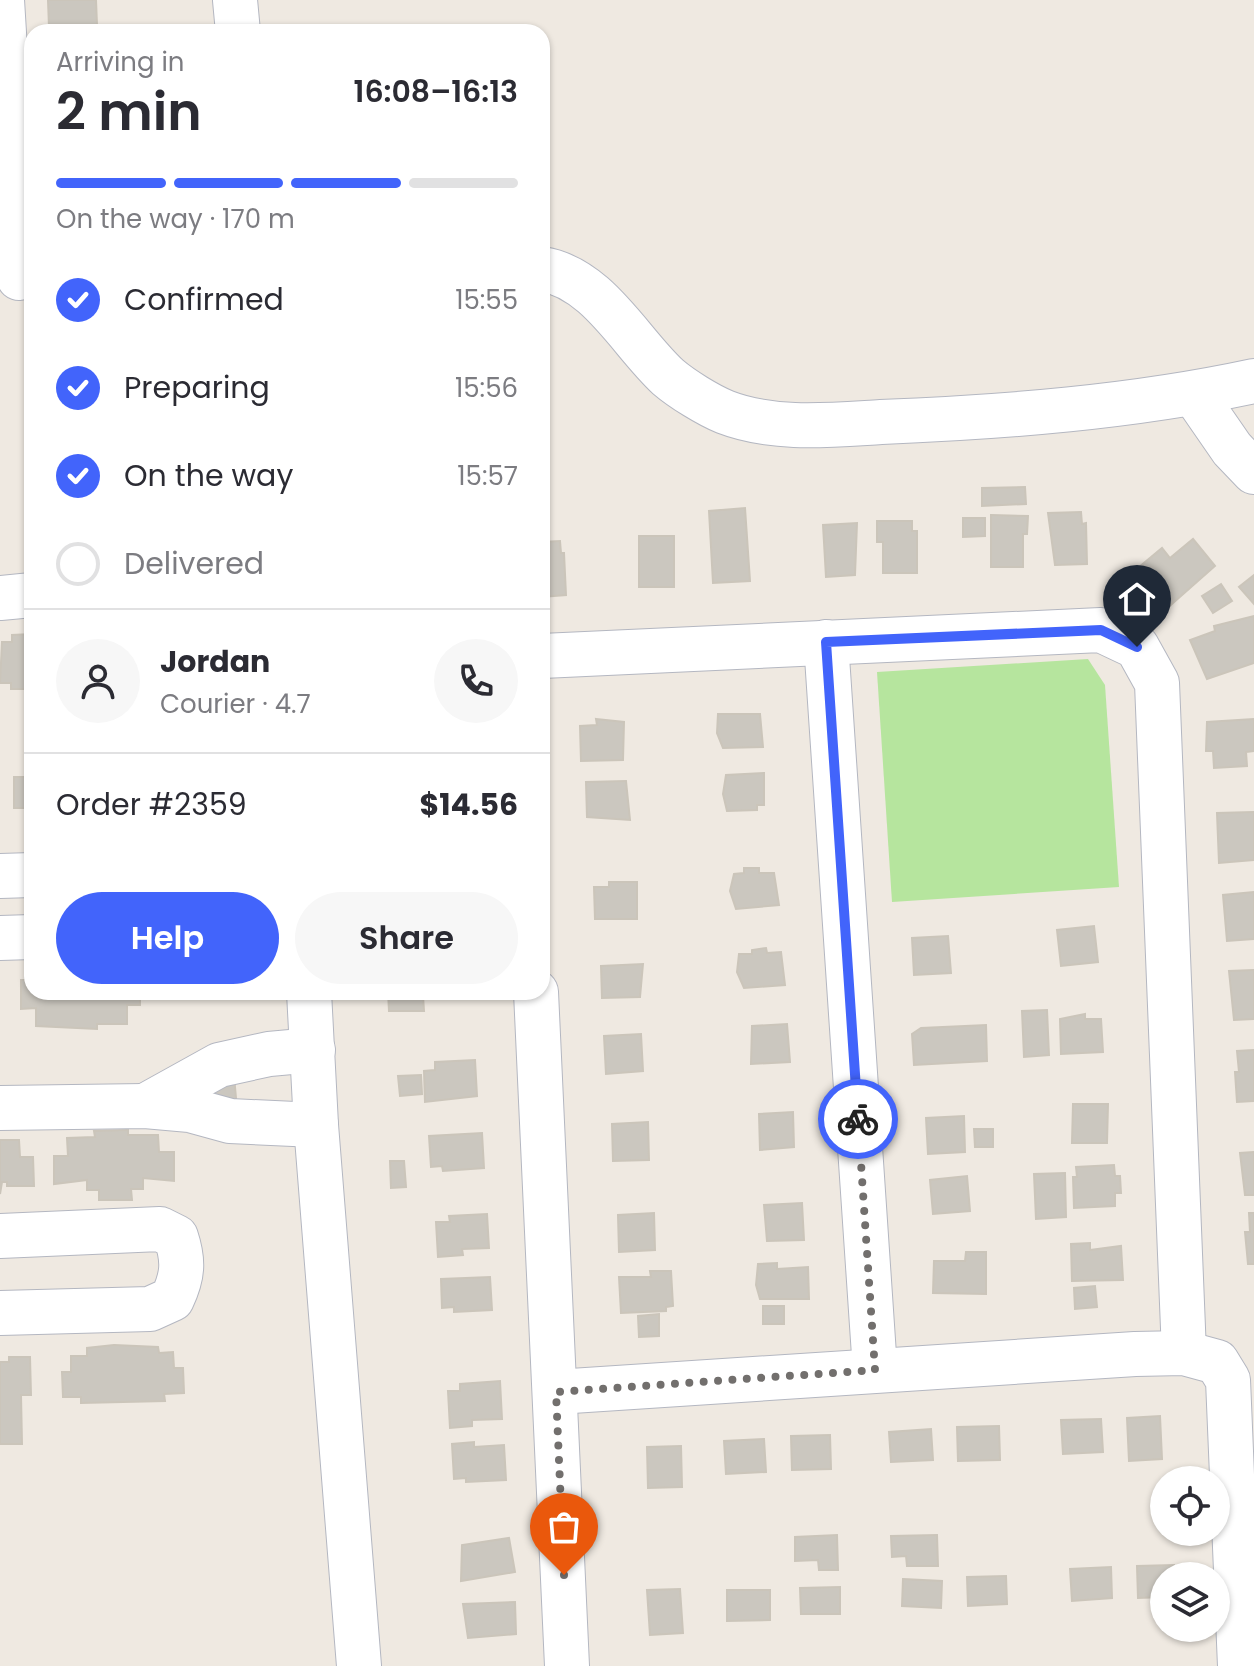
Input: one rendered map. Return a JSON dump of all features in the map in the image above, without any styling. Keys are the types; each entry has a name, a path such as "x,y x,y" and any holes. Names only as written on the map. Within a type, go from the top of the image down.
{"street":[{"path":"2,0 17,278"},
{"path":"235,0 237,24"},
{"path":"550,270 558,271 600,302 670,378 725,412 795,426 941,420 1194,394 1254,381"},
{"path":"1194,394 1232,449 1254,472"},
{"path":"0,598 24,596"},
{"path":"550,656 1101,630 1137,647 1157,683 1184,1353"},
{"path":"826,642 875,1370"},
{"path":"0,876 24,875"},
{"path":"0,938 24,937"},
{"path":"310,1000 316,1125 359,1666"},
{"path":"536,1000 567,1666"},
{"path":"145,1106 219,1065 269,1054 313,1050"},
{"path":"0,1108 145,1106 190,1110 230,1121 316,1125"},
{"path":"0,1236 160,1229 176,1237 183,1257 182,1279 172,1299 150,1309 0,1313"},
{"path":"556,1392 1184,1353 1217,1362 1228,1380 1240,1666"}],"green space":[{"path":"1088,659 1105,685 1119,887 892,902 877,672"}],"building":[{"path":"48,0 96,0 97,24 49,24"},
{"path":"1025,487 1026,504 982,506 982,488"},
{"path":"745,508 750,581 713,583 709,511"},
{"path":"1081,512 1082,524 1086,523 1087,564 1055,565 1048,513"},
{"path":"991,515 1028,516 1027,534 1023,534 1023,567 991,567"},
{"path":"963,518 985,518 985,536 963,537"},
{"path":"877,521 912,521 912,531 917,531 917,573 883,573 883,542 877,542"},
{"path":"857,523 855,575 826,577 823,525"},
{"path":"639,536 674,536 674,587 639,587"},
{"path":"1193,539 1215,566 1165,610 1145,587 1151,581 1139,567 1162,548 1170,558"},
{"path":"560,541 561,553 564,553 566,595 550,596 550,542"},
{"path":"1254,575 1254,604 1239,587"},
{"path":"1221,584 1232,601 1213,613 1202,596"},
{"path":"1254,616 1254,663 1207,679 1190,640 1215,631 1214,626"},
{"path":"24,634 24,689 11,689 11,683 0,683 2,642 12,642 12,635"},
{"path":"718,714 760,714 763,747 723,748 717,733"},
{"path":"596,719 624,722 623,760 581,761 580,726 597,725"},
{"path":"1254,719 1254,751 1246,752 1247,766 1214,768 1213,751 1206,751 1207,722"},
{"path":"764,773 764,805 757,805 757,810 727,811 723,794 726,775"},
{"path":"14,777 24,777 24,808 14,808"},
{"path":"626,781 630,820 587,817 586,782"},
{"path":"1254,812 1254,860 1219,863 1217,813"},
{"path":"744,868 759,868 759,873 774,873 779,905 736,909 730,891 734,874 744,873"},
{"path":"609,882 637,882 637,919 595,919 594,887 609,887"},
{"path":"1254,892 1254,939 1227,941 1223,895"},
{"path":"1094,926 1098,962 1061,966 1057,930"},
{"path":"948,936 951,973 914,975 912,938"},
{"path":"766,948 767,953 781,952 785,985 744,988 737,972 739,954 752,954 752,950"},
{"path":"643,964 640,997 602,998 601,966"},
{"path":"1254,970 1254,1019 1234,1020 1229,971"},
{"path":"21,980 24,980 24,1000 140,1000 140,1005 127,1005 127,1024 97,1024 97,1029 36,1026 36,1008 21,1009"},
{"path":"388,1000 423,1000 424,1011 389,1011"},
{"path":"1047,1010 1049,1055 1024,1057 1022,1011"},
{"path":"1085,1014 1085,1019 1101,1019 1103,1052 1061,1054 1060,1019"},
{"path":"787,1024 790,1062 751,1064 752,1026"},
{"path":"986,1025 987,1061 914,1065 912,1034 921,1028"},
{"path":"641,1034 643,1071 606,1074 604,1036"},
{"path":"1254,1050 1254,1101 1237,1102 1237,1051"},
{"path":"475,1060 477,1096 425,1102 424,1071 435,1070 435,1062"},
{"path":"421,1075 422,1094 400,1096 398,1076"},
{"path":"234,1076 237,1109 202,1111 200,1078"},
{"path":"1073,1104 1108,1104 1107,1143 1072,1143"},
{"path":"793,1112 794,1147 760,1150 759,1114"},
{"path":"964,1116 965,1152 928,1154 926,1118"},
{"path":"648,1122 649,1160 613,1161 612,1124"},
{"path":"974,1129 993,1129 993,1147 975,1147"},
{"path":"128,1130 128,1135 158,1135 159,1152 174,1152 174,1181 143,1178 143,1189 131,1189 132,1200 99,1200 99,1190 87,1190 87,1180 54,1184 54,1156 68,1156 67,1138 95,1137 94,1131"},
{"path":"482,1133 484,1168 443,1171 442,1166 431,1167 429,1136"},
{"path":"0,1140 19,1140 20,1157 33,1157 34,1186 7,1186 7,1182 2,1182 0,1194"},
{"path":"1254,1152 1254,1195 1245,1195 1240,1153"},
{"path":"390,1161 404,1161 406,1187 391,1188"},
{"path":"1114,1165 1115,1176 1120,1176 1121,1193 1115,1193 1115,1206 1074,1208 1073,1177 1077,1177 1076,1167"},
{"path":"1065,1173 1066,1217 1036,1219 1034,1174"},
{"path":"967,1176 970,1211 933,1214 930,1180"},
{"path":"802,1203 804,1240 767,1241 764,1205"},
{"path":"654,1213 655,1250 619,1252 618,1215"},
{"path":"1249,1213 1254,1213 1254,1264 1248,1264 1245,1232 1250,1232"},
{"path":"487,1214 489,1248 462,1249 463,1255 438,1257 436,1222 450,1222 449,1216"},
{"path":"1090,1243 1090,1250 1121,1246 1123,1280 1072,1281 1071,1244"},
{"path":"966,1252 986,1252 986,1294 933,1293 934,1261 965,1261"},
{"path":"777,1263 777,1269 808,1267 809,1299 760,1299 756,1285 758,1264"},
{"path":"650,1271 671,1271 673,1306 666,1307 666,1311 621,1313 619,1277 651,1277"},
{"path":"490,1277 492,1310 454,1312 454,1307 442,1308 441,1279"},
{"path":"1095,1286 1097,1307 1075,1309 1074,1288"},
{"path":"763,1306 784,1306 784,1324 763,1324"},
{"path":"659,1314 659,1336 639,1337 638,1316"},
{"path":"114,1345 158,1347 159,1353 173,1352 174,1368 183,1368 184,1393 164,1394 165,1401 81,1403 81,1397 63,1397 62,1372 71,1372 71,1356 87,1356 87,1348"},
{"path":"9,1357 30,1357 31,1395 21,1395 22,1444 0,1444 0,1362 9,1362"},
{"path":"500,1381 502,1419 472,1420 472,1426 450,1428 448,1391 460,1391 460,1384"},
{"path":"1160,1416 1162,1459 1129,1461 1127,1418"},
{"path":"1101,1419 1103,1452 1063,1454 1061,1420"},
{"path":"999,1426 1000,1460 958,1461 957,1427"},
{"path":"931,1429 933,1460 891,1462 889,1432"},
{"path":"830,1435 831,1469 792,1470 791,1436"},
{"path":"764,1439 766,1472 726,1474 724,1441"},
{"path":"474,1442 474,1447 504,1445 506,1480 466,1482 466,1478 454,1479 452,1444"},
{"path":"681,1446 682,1487 648,1488 647,1447"},
{"path":"837,1535 838,1570 819,1570 818,1560 795,1561 795,1537"},
{"path":"937,1535 938,1566 907,1566 906,1556 892,1557 891,1536"},
{"path":"509,1538 515,1572 461,1581 462,1545"},
{"path":"1137,1566 1150,1566 1150,1598 1138,1598"},
{"path":"1111,1567 1112,1598 1072,1601 1070,1569"},
{"path":"1006,1576 1007,1604 968,1606 967,1577"},
{"path":"903,1579 942,1581 941,1608 902,1606"},
{"path":"840,1587 840,1614 801,1614 800,1588"},
{"path":"680,1589 683,1633 650,1635 647,1590"},
{"path":"727,1590 770,1590 770,1620 727,1621"},
{"path":"515,1602 516,1634 468,1638 463,1604"}],"way so far":[{"path":"564,1575 556,1392 875,1370 858,1119"}],"route":[{"path":"858,1119 826,642 1101,630 1137,647"}]}
